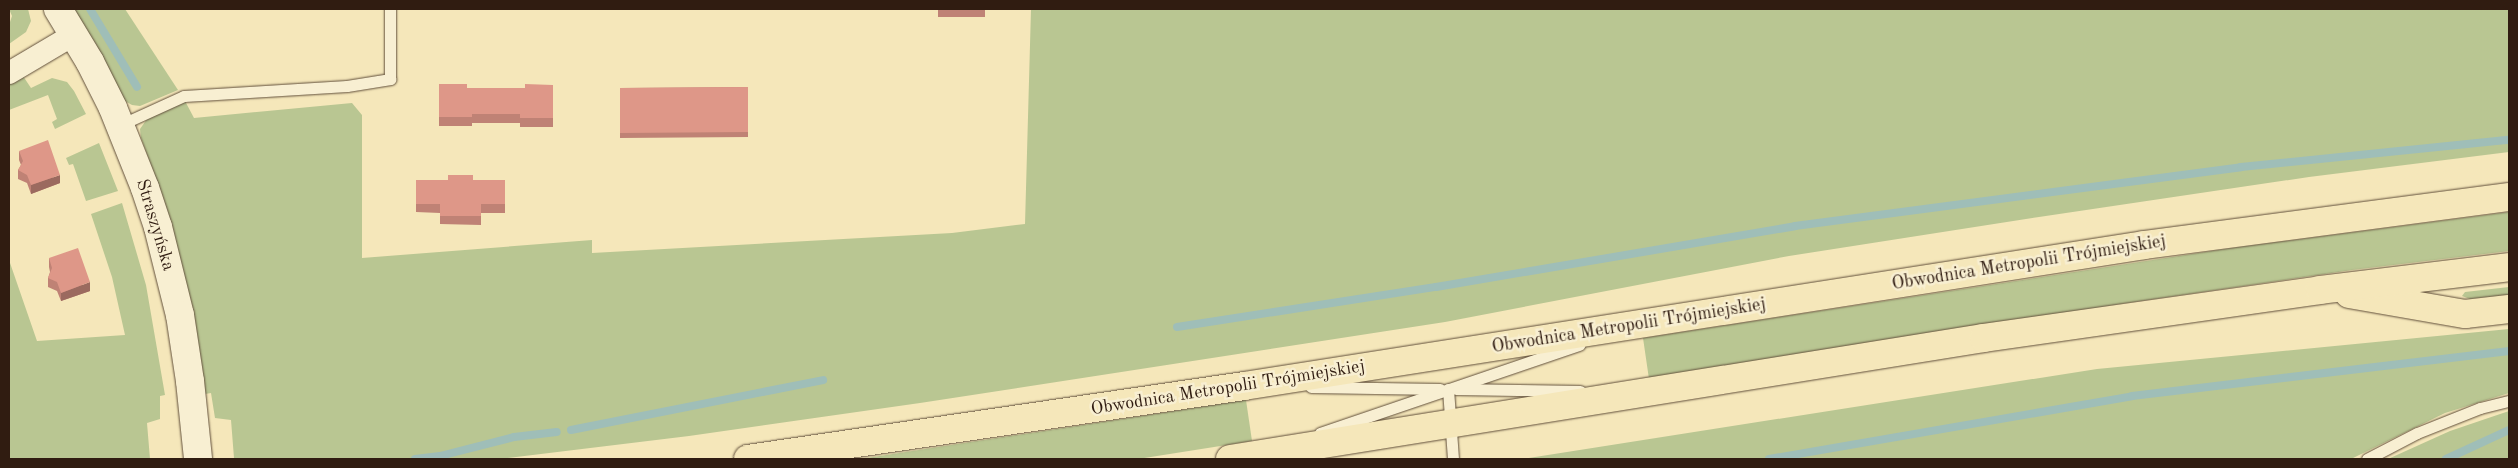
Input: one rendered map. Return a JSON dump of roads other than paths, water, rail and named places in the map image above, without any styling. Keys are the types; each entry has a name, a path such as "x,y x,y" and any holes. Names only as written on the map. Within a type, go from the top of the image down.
{"highway":[{"name":"Obwodnica Metropolii Trójmiejskiej","path":"748,459 1244,386 2144,244 2509,197"},
{"path":"1242,457 1652,393 1984,338 2320,290 2509,266"},
{"path":"2320,290 2465,314 2509,310"}],"street":[{"name":"Straszyńska","path":"58,9 75,34 120,124 158,227 180,315 190,381 198,457"},
{"path":"9,73 75,34"}],"lane":[{"path":"120,124 184,96 347,86 390,79 390,9"},
{"path":"1242,457 1642,324"},
{"path":"1244,386 1652,393"},
{"path":"1448,389 1453,459"},
{"path":"2367,459 2417,433 2480,408 2509,401"}],"waterway":[{"path":"90,9 137,87"},
{"path":"1177,327 1436,287 1795,226 2241,167 2509,140"},
{"path":"1769,459 2132,396 2509,351"},
{"path":"571,430 823,380"},
{"path":"2446,459 2509,430"},
{"path":"415,459 440,456 514,437 557,432"}]}
